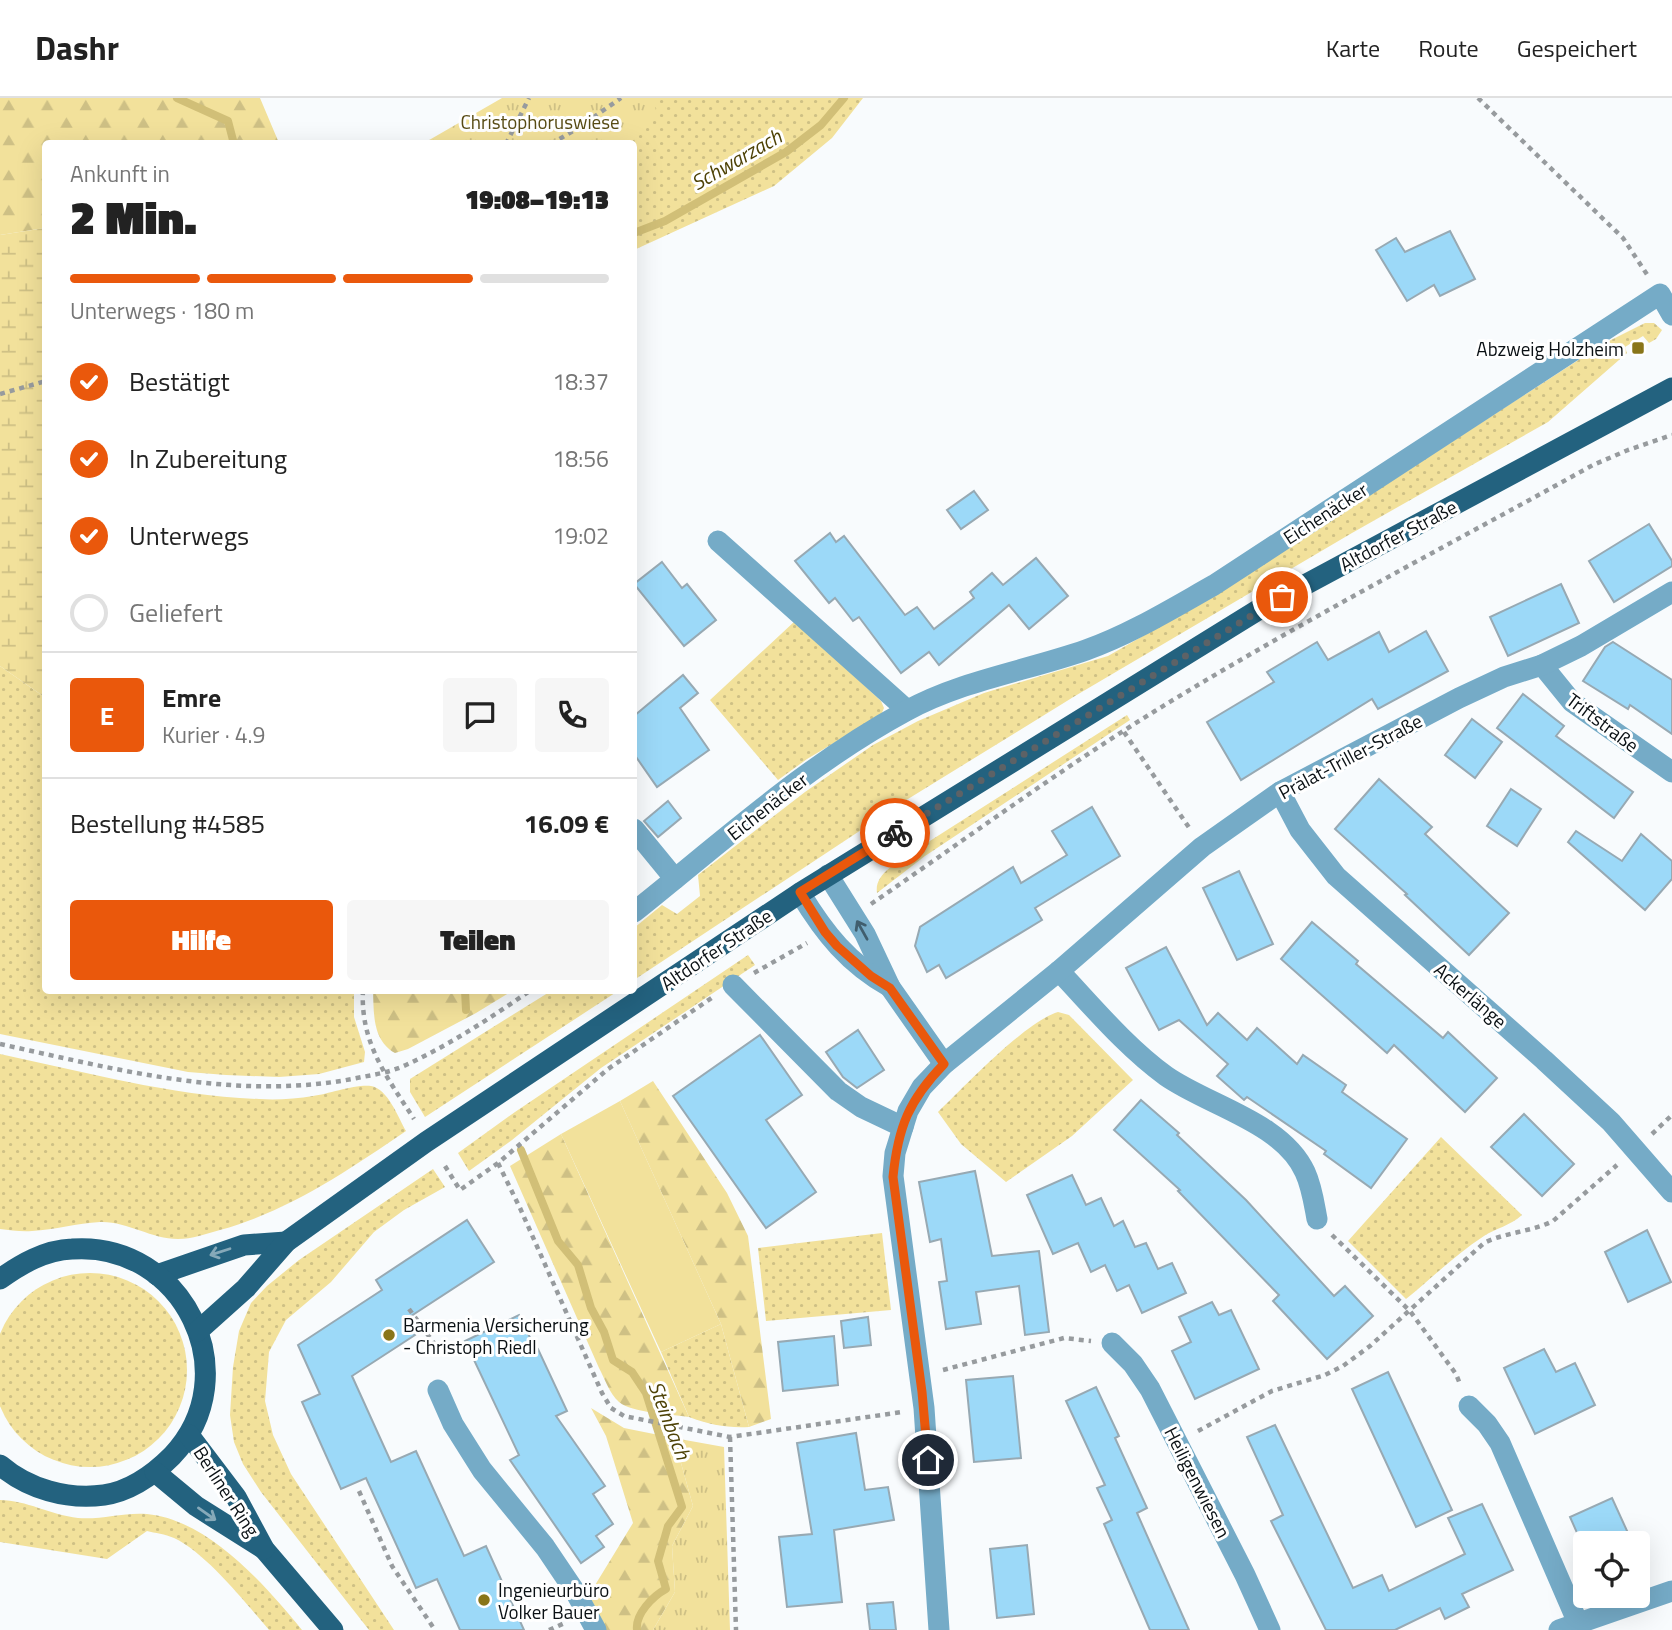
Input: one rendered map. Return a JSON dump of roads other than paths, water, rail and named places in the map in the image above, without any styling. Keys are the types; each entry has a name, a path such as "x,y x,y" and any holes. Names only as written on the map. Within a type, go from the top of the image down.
{"main road":[{"name":"Altdorfer Straße","path":"198,1331 246,1288 286,1242 426,1142 800,892 1258,610 1672,388"},
{"path":"157,1275 244,1245 286,1242"},
{"path":"2,1469 41,1488 80,1496 110,1494 142,1481 179,1448 189,1434 202,1405 206,1361 198,1331 180,1298 157,1275 124,1256 88,1249 71,1249 50,1252 5,1269"},
{"name":"Berliner Ring","path":"189,1434 236,1497 264,1549 333,1630"},
{"name":"Berliner Ring","path":"155,1472 196,1506 264,1549"}],"street":[{"name":"Eichenäcker","path":"637,910 777,796 835,753 907,710 948,691 1087,650 1160,615 1214,585 1660,294 1672,315"},
{"path":"718,541 907,710"},
{"name":"Prälat-Triller-Straße","path":"939,1630 924,1408 893,1177 895,1153 908,1111 922,1087 944,1064 1059,971 1202,847 1280,792 1459,698 1504,677 1542,665 1672,592"},
{"name":"Triftstraße","path":"1542,665 1572,702 1672,772"},
{"name":"Ackerlänge","path":"1280,792 1300,830 1336,876 1611,1122 1672,1192"},
{"path":"637,833 675,879"},
{"path":"828,875 869,942 890,988 944,1064"},
{"path":"800,892 837,946 871,976 890,988"},
{"path":"1059,971 1140,1055 1188,1090 1267,1130 1285,1147 1306,1173 1317,1219"},
{"path":"733,985 838,1091 861,1107 903,1127"},
{"name":"Heiligenwiesen","path":"1112,1343 1133,1364 1179,1441 1270,1630"},
{"path":"438,1390 453,1424 482,1470 545,1547 576,1593 596,1630"},
{"path":"1469,1406 1487,1424 1500,1443 1568,1627 1672,1591"}],"waterway":[{"name":"Schwarzach","path":"177,98 228,121 233,140"},
{"name":"Schwarzach","path":"637,232 665,221 786,152 821,125 844,98"},
{"name":"Steinbach","path":"465,994 466,1010"},
{"name":"Steinbach","path":"521,1150 558,1241 578,1265 591,1308 604,1332 613,1360 632,1372 646,1393 682,1507 668,1526 658,1561 666,1589 646,1606 639,1618 637,1630"}],"place":[{"name":"Abzweig Holzheim","path":"1638,348"},
{"name":"Barmenia Versicherung - Christoph Riedl","path":"389,1335"},
{"name":"Ingenieurbüro Volker Bauer","path":"484,1600"}],"park label":[{"name":"Christophoruswiese","path":"540,121"}]}
